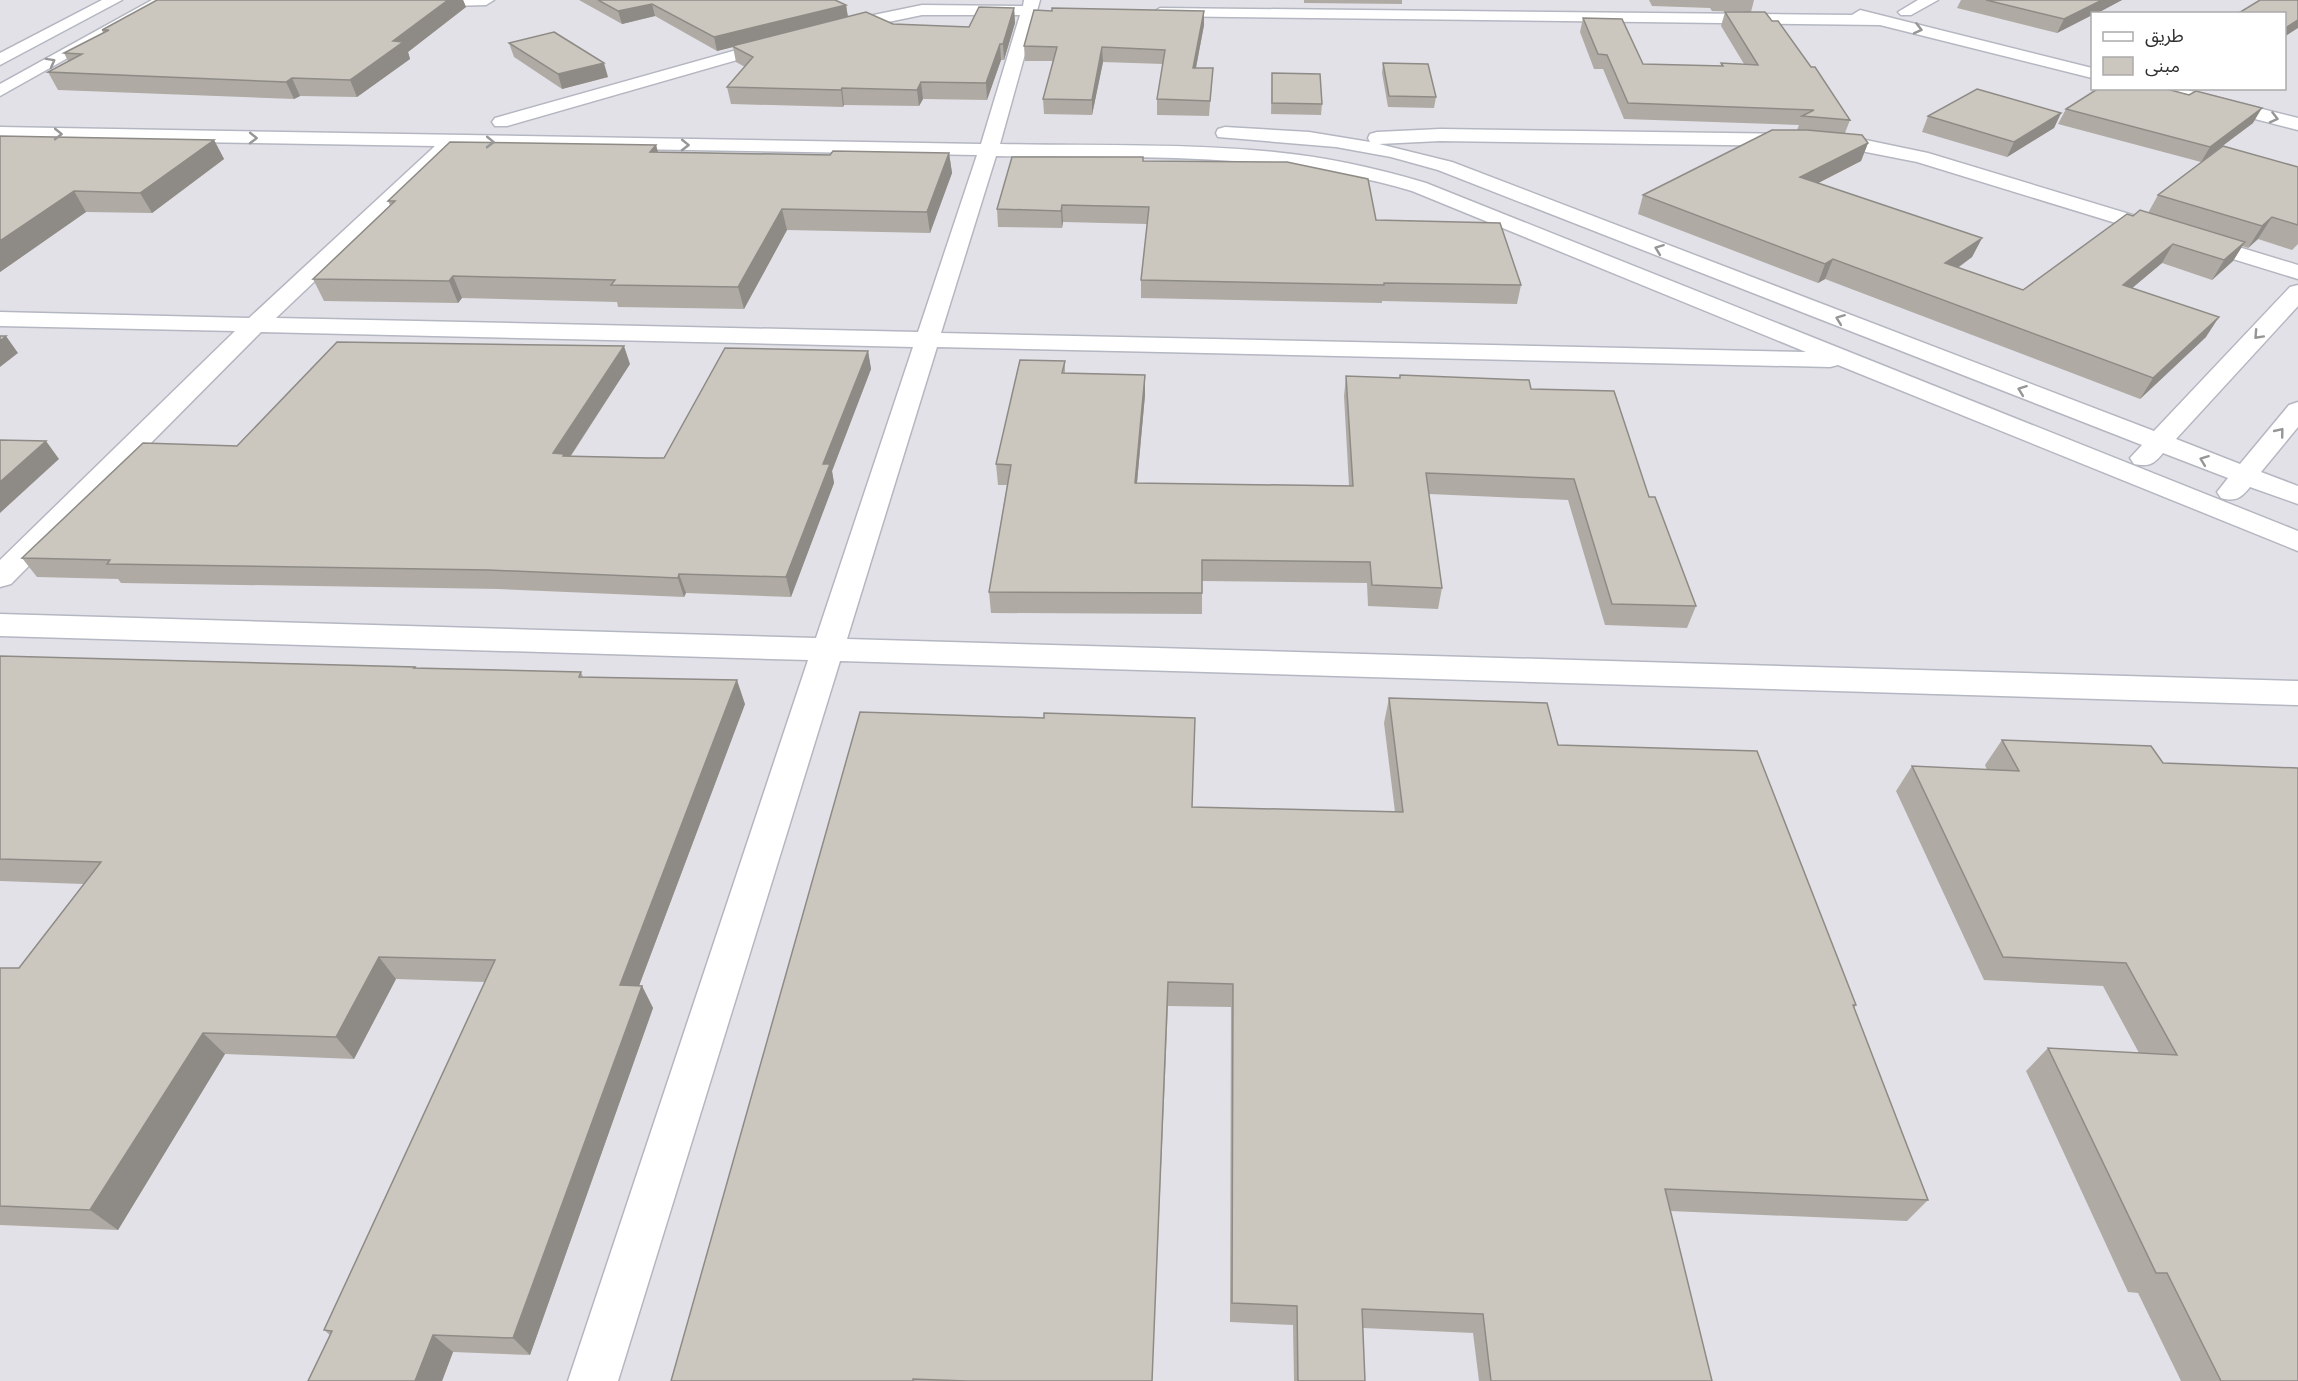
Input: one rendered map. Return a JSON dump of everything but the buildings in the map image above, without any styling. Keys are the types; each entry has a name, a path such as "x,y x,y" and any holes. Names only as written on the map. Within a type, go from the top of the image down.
{"street":[{"path":"0,60 114,0"},
{"path":"0,91 163,0"},
{"path":"401,2 486,0"},
{"path":"1857,0 2069,51"},
{"path":"1906,12 1930,0"},
{"path":"1812,3 2091,73"},
{"path":"593,1381 1034,7 915,10 820,32"},
{"path":"1147,13 1881,20"},
{"path":"501,122 788,41"},
{"path":"2164,90 2298,124"},
{"path":"0,114 572,123"},
{"path":"1211,132 1271,134 1346,142 1396,152 1444,166 2298,496"},
{"path":"0,134 452,141 993,134 1310,161 1366,172 1419,187 2298,542"},
{"path":"1346,142 1440,135 1811,141 1861,145 1941,162 2298,272"},
{"path":"0,577 256,324 452,141"},
{"path":"2130,474 2298,292"},
{"path":"0,319 1849,361"},
{"path":"2217,510 2298,410"},
{"path":"0,626 2298,693"}],"shaded area":[{"path":"0,0 2298,0 2298,1381 0,1381"}]}
